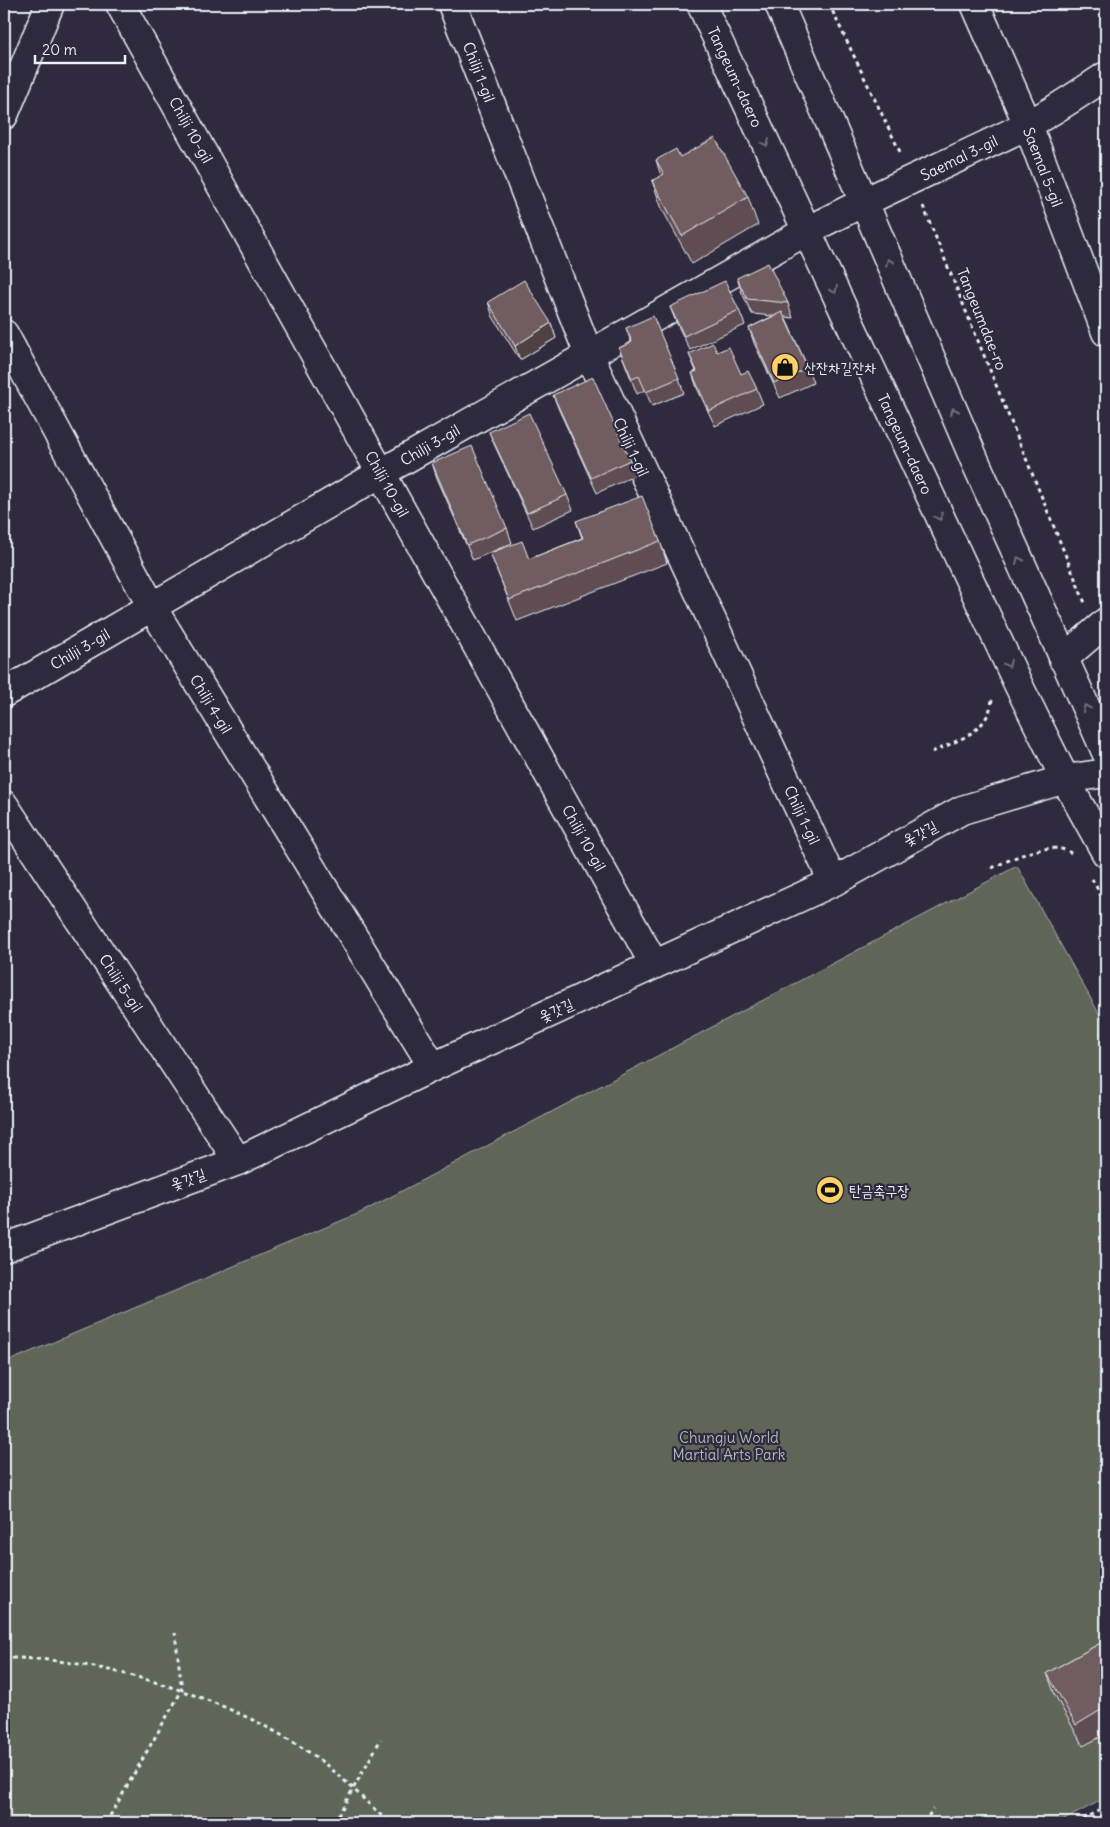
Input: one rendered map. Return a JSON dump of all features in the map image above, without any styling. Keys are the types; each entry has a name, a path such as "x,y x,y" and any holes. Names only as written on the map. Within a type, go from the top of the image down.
{"street":[{"path":"4,115 50,4"},
{"name":"Chilji 10-gil","path":"120,4 654,964"},
{"name":"Chilji 1-gil","path":"452,4 588,356 833,882"},
{"name":"Tangeum-daero","path":"701,4 948,536 1065,779 1106,853"},
{"path":"779,4 863,202 1063,659 1106,752"},
{"name":"Saemal 5-gil","path":"975,4 1028,125 1106,332"},
{"name":"Saemal 3-gil","path":"807,231 863,202 913,181 1028,125 1106,76"},
{"name":"Chilji 3-gil","path":"4,693 381,474 807,231"},
{"name":"Chilji 4-gil","path":"4,334 152,607 433,1067"},
{"path":"1063,659 1101,626"},
{"name":"옻갓길","path":"4,1248 238,1160 433,1067 833,882 962,810 1065,779 1106,773"},
{"name":"Chilji 5-gil","path":"4,805 238,1160"}],"path":[{"name":"Tangeumdae-ro","path":"829,4 913,181 1101,626"},
{"path":"992,868 1020,855 1039,850 1068,850 1078,857"},
{"path":"1088,874 1106,904"},
{"path":"106,1823 182,1690 175,1632"},
{"path":"4,1658 83,1664 182,1690 250,1717 316,1757 354,1787 390,1823"},
{"path":"334,1823 381,1739"},
{"path":"1075,1823 1106,1807"},
{"path":"924,1823 932,1809"}],"green space":[{"name":"Chungju World Martial Arts Park","path":"1017,866 1106,1026 1106,1798 1058,1823 4,1823 4,1363 362,1212"}],"building":[{"path":"715,138 748,197 682,236 652,181 664,174 656,160 676,149 680,157"},
{"path":"768,263 788,303 747,299 737,278"},
{"path":"524,280 551,323 515,346 488,302"},
{"path":"725,281 739,310 684,336 670,307"},
{"path":"782,312 808,368 774,383 749,328"},
{"path":"653,316 679,378 646,392 639,376 632,379 619,348 632,342 626,328"},
{"path":"713,343 717,352 729,347 741,374 748,371 757,389 709,411 692,373 697,371 689,354"},
{"path":"593,377 630,460 591,478 553,395"},
{"path":"529,413 567,495 527,513 489,432"},
{"path":"472,446 507,528 467,545 432,463"},
{"path":"642,496 660,541 509,600 490,553 522,541 529,559 583,538 576,521"},
{"path":"1106,1640 1106,1707 1076,1725 1047,1673"}],"place":[{"name":"산잔차길잔차","path":"785,367"},
{"name":"탄금축구장","path":"830,1190"}]}
